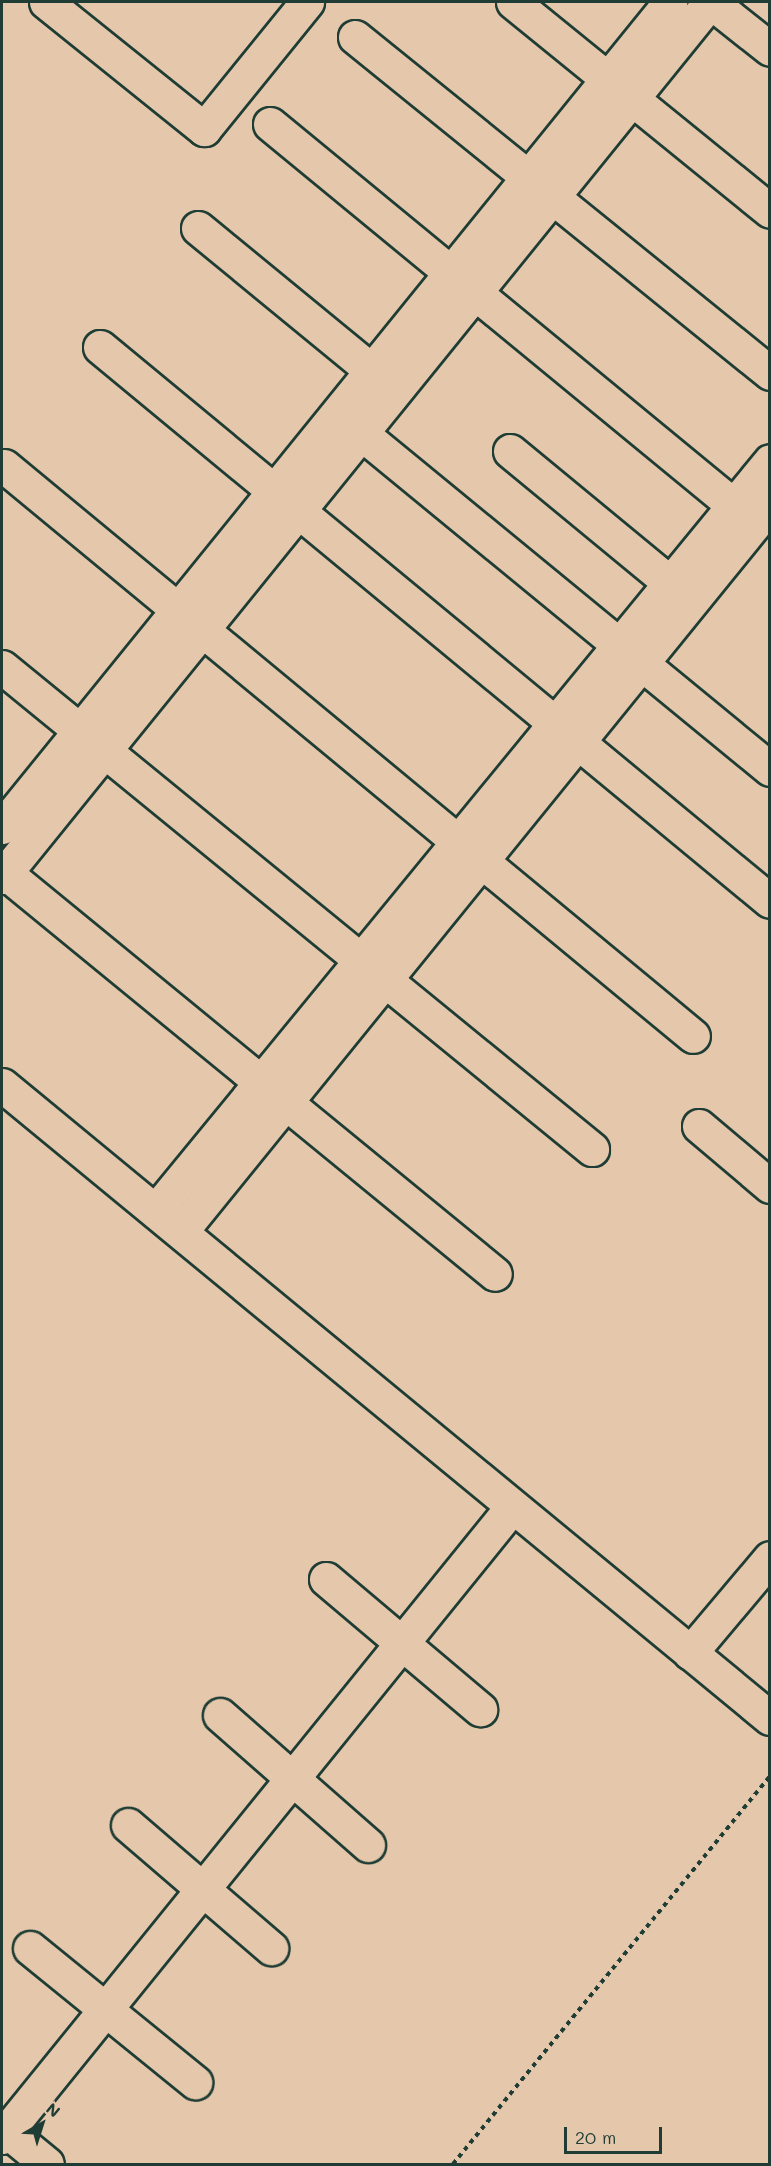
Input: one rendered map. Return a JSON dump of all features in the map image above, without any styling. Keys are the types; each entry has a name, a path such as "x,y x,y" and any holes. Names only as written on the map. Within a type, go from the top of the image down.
{"street":[{"path":"513,2 770,211"},
{"path":"620,89 670,2"},
{"path":"495,1274 3,873 92,741 620,89 710,2 770,49"},
{"path":"59,6 204,129 295,6"},
{"path":"355,37 770,373"},
{"path":"270,124 463,283 757,517"},
{"path":"198,228 383,380"},
{"path":"100,347 770,901"},
{"path":"349,423 770,769"},
{"path":"510,451 670,582"},
{"path":"170,1220 630,654 757,517 770,461"},
{"path":"4,466 693,1036"},
{"path":"630,654 670,582 757,517"},
{"path":"2,667 592,1149"},
{"path":"2,827 92,741"},
{"path":"2,1085 170,1220 512,1508 770,1718"},
{"path":"699,1126 770,1186"},
{"path":"47,2164 3,2132 512,1508"},
{"path":"690,1653 770,1558"},
{"path":"326,1579 480,1709"},
{"path":"220,1715 368,1845"},
{"path":"128,1825 272,1948"},
{"path":"30,1948 195,2082"}],"path":[{"path":"453,2164 770,1776"}]}
